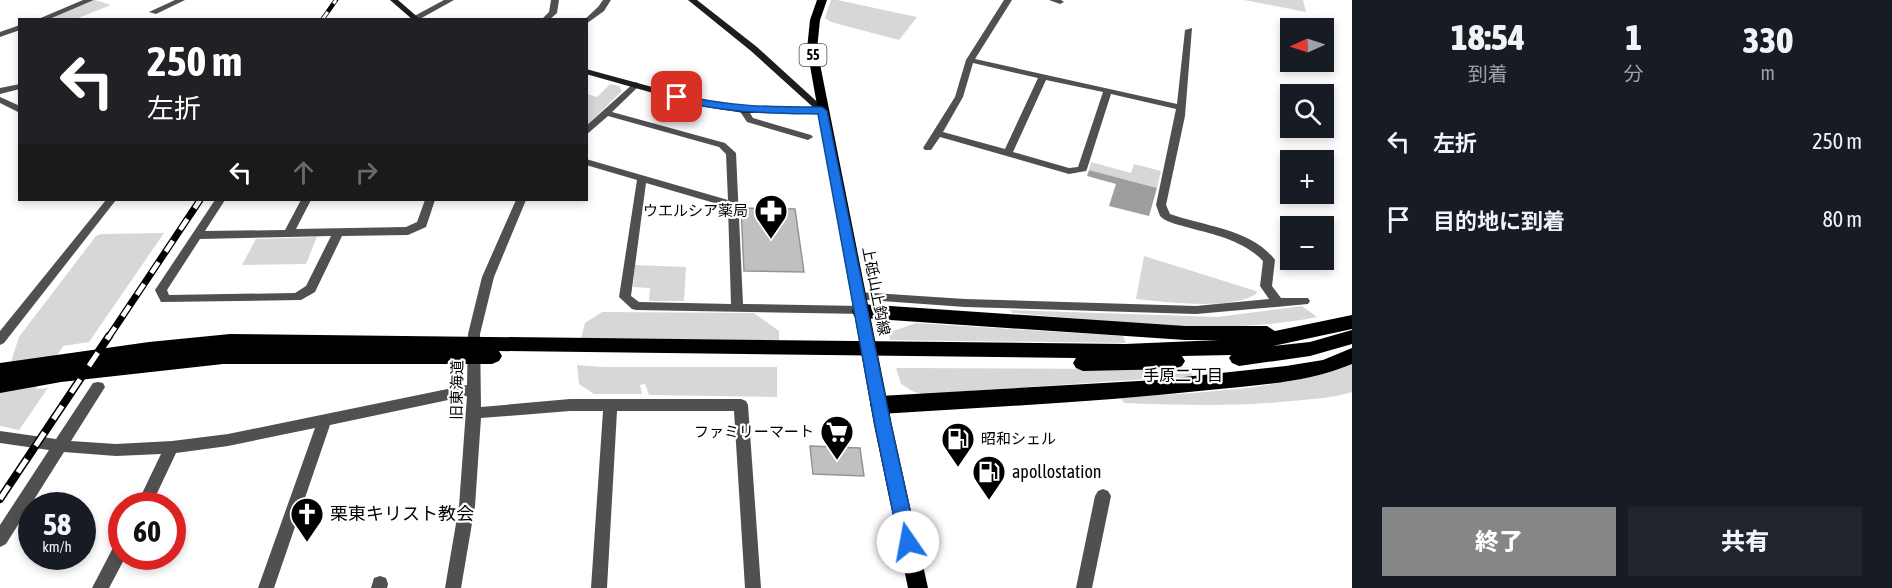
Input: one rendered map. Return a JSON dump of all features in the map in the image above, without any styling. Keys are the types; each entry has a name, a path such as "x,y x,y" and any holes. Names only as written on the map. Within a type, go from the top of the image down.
{"highway":[{"path":"860,304 1185,333 1306,333"},
{"path":"898,355 1224,348 1352,322"},
{"path":"0,385 61,374 223,356 578,351 898,355 1134,364 1239,358 1310,349 1352,338"},
{"path":"0,371 149,349 230,341 336,341 578,351"},
{"path":"880,405 1156,388 1286,375 1325,367 1352,356"}],"main road":[{"name":"上砥山上鈎線","path":"822,0 815,20 812,49 822,111 918,588"}],"street":[{"path":"44,18 90,0"},
{"path":"153,12 181,0"},
{"path":"394,0 413,18"},
{"path":"416,18 450,0"},
{"path":"547,18 553,13 555,0"},
{"path":"588,20 607,0"},
{"path":"692,0 754,49 822,111"},
{"path":"928,148 959,97 970,60 1008,0"},
{"path":"0,35 18,28"},
{"path":"1189,30 1180,116 1161,206 1165,216 1262,250 1269,260 1266,286 1278,303"},
{"path":"970,60 1180,107"},
{"path":"588,72 699,103 744,110 822,111"},
{"path":"1008,153 1043,76"},
{"path":"588,130 634,85"},
{"path":"0,91 18,86"},
{"path":"937,133 1069,171 1082,169 1108,90"},
{"path":"0,100 18,109"},
{"path":"744,110 750,120 808,137"},
{"path":"606,112 722,145 731,153 736,307"},
{"path":"588,163 732,205"},
{"path":"642,178 625,297 636,306 736,307 965,303 1196,310 1304,301"},
{"path":"0,340 110,201"},
{"path":"219,201 162,290 165,299 297,297 311,289 338,232"},
{"path":"289,233 305,201"},
{"path":"198,235 408,231 423,224 430,201"},
{"name":"旧東海道","path":"453,588 467,506 474,413 474,334 488,277 521,201"},
{"path":"0,539 98,387"},
{"path":"2,441 116,450 172,447 228,440 473,389"},
{"path":"599,588 610,404"},
{"path":"474,413 570,405 741,405 753,588"},
{"path":"266,588 324,421"},
{"path":"149,492 172,447"},
{"path":"1084,588 1103,496"},
{"path":"100,588 110,570"}],"shaded area":[{"path":"95,0 111,5 78,18 49,18"},
{"path":"831,0 917,17 899,40 831,22 825,18"},
{"path":"1244,0 1303,0 1306,12"},
{"path":"610,84 619,86 622,91 588,124 588,94 597,97"},
{"path":"1091,162 1131,173 1134,164 1161,171 1157,188 1089,170"},
{"path":"1089,170 1157,188 1149,216 1109,206 1116,184 1087,176"},
{"path":"164,233 89,342 63,346 36,389 48,388 19,430 0,426 0,385 19,337 96,236"},
{"path":"317,237 306,264 242,265 256,239"},
{"path":"1144,256 1257,293 1246,299 1216,304 1136,299"},
{"path":"635,265 686,267 684,301 649,301 650,288 633,287"},
{"path":"1302,306 1317,317 1279,323 1203,327 1089,320 1012,313 1011,310 1217,317"},
{"path":"602,312 754,313 779,331 779,340 581,339 585,323"},
{"path":"916,323 1123,336 1126,343 890,340 889,335 893,331"},
{"path":"1352,364 1352,392 1330,397 1271,403 1208,405 1124,403 1121,398 1209,392 1267,385 1296,380"},
{"path":"577,365 777,367 777,397 649,395 645,384 640,385 642,394 594,394 579,384"},
{"path":"1188,367 1193,376 924,394 914,392 901,384 896,368 1115,369"}],"building":[{"name":"ウエルシア薬局","path":"741,208 795,209 804,272 744,271"},
{"name":"ファミリーマート","path":"810,446 860,448 864,476 813,474"}],"railway":[{"path":"323,18 336,0"},
{"path":"108,338 199,201"},
{"path":"0,499 109,336"}],"place":[{"name":"ウエルシア薬局","path":"771,240"},
{"name":"ファミリーマート","path":"837,461"},
{"name":"昭和シェル","path":"958,468"},
{"name":"apollostation","path":"989,501"},
{"name":"栗東キリスト教会","path":"307,543"}],"district":[{"name":"手原二丁目","path":"1183,375"}],"route":[{"path":"677,97 744,110 822,111 908,542"}]}
